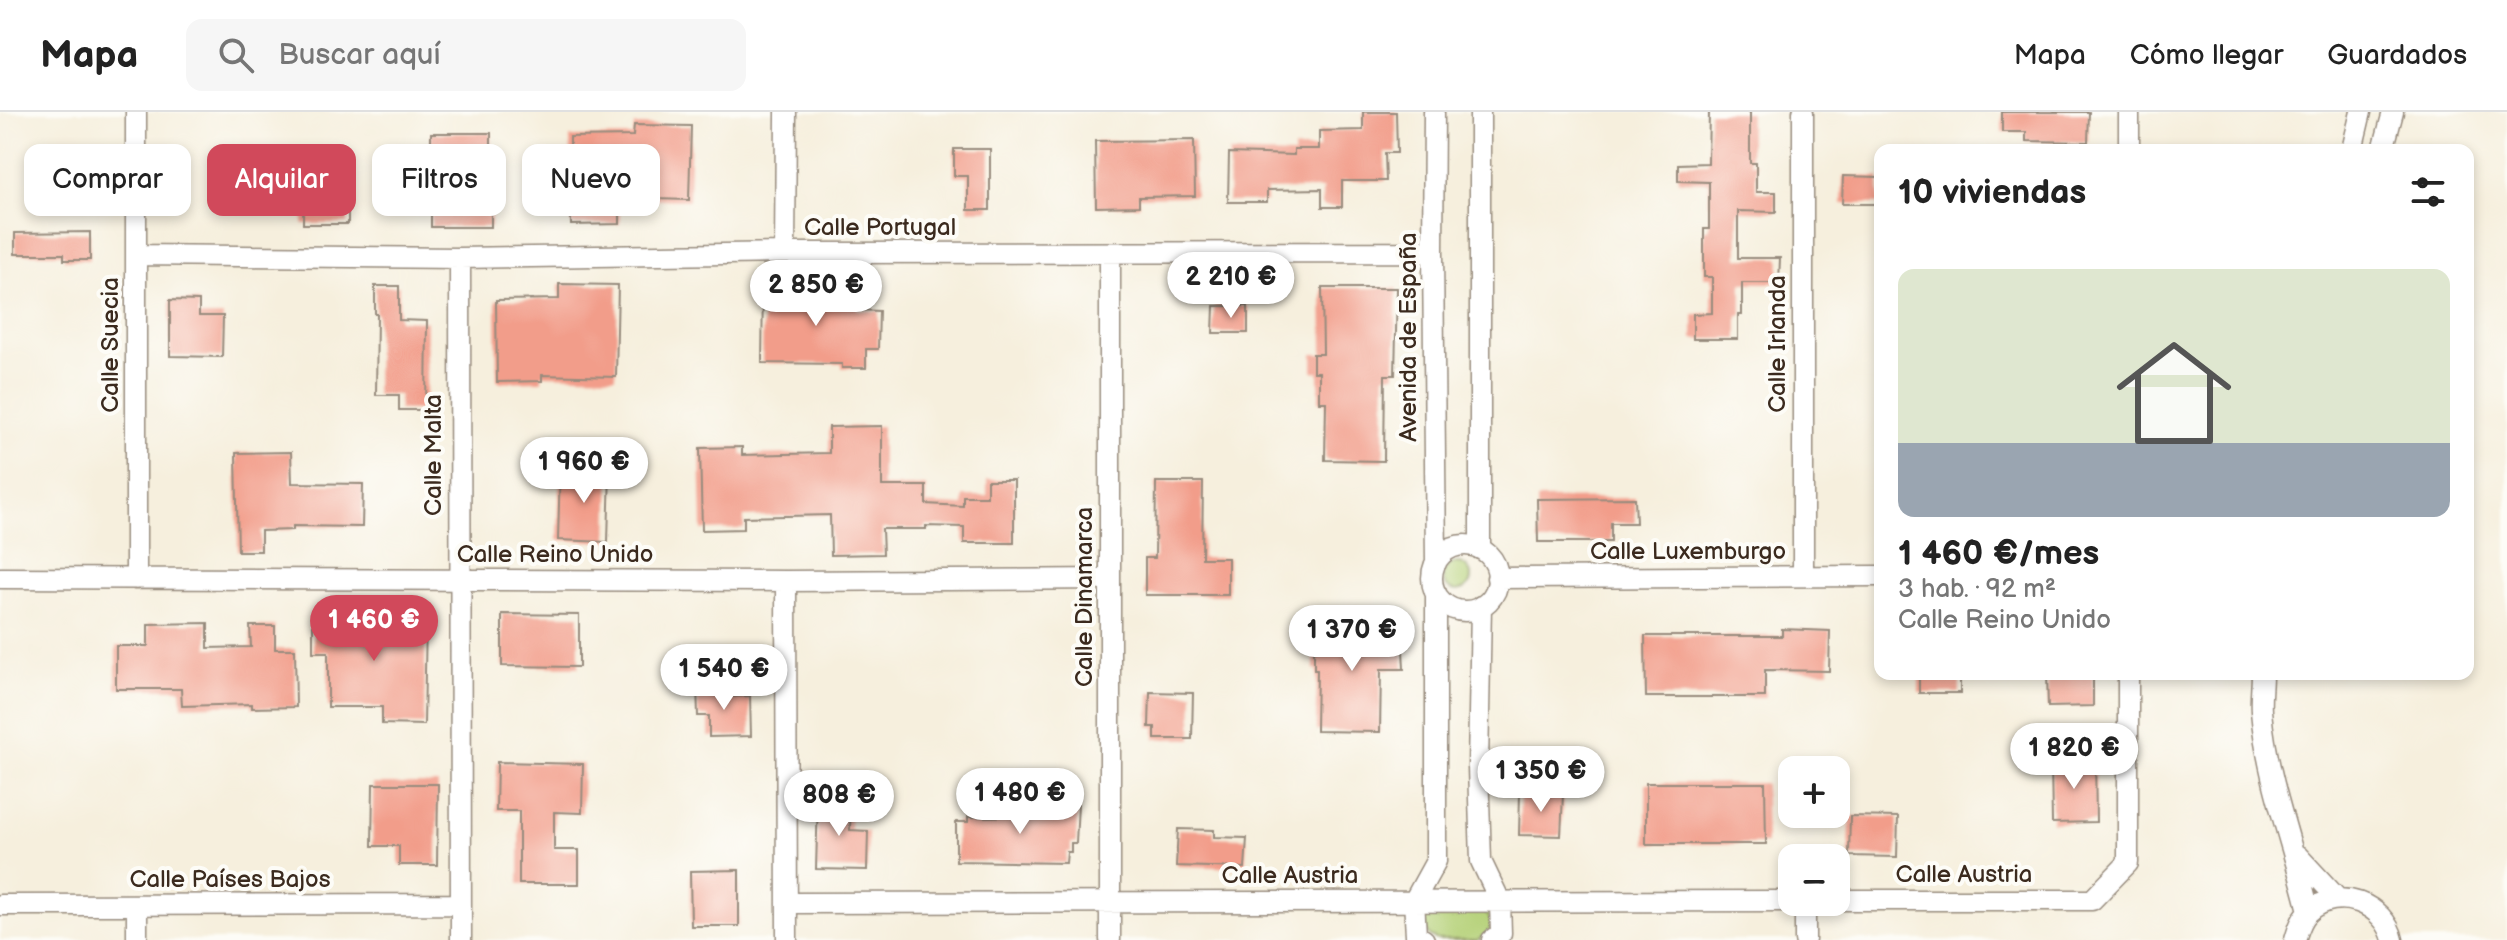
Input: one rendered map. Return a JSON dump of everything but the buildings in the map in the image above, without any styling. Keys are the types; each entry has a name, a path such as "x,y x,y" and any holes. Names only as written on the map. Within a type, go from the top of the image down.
{"street":[{"name":"Calle Suecia","path":"136,112 136,579"},
{"path":"785,253 786,112"},
{"name":"Avenida de España","path":"1434,112 1436,563"},
{"path":"1480,112 1480,549"},
{"name":"Calle Irlanda","path":"1803,112 1803,576"},
{"path":"2129,112 2129,144"},
{"path":"2353,144 2361,112"},
{"path":"2385,144 2393,112"},
{"name":"Calle Portugal","path":"136,255 460,258 785,253 1433,252"},
{"name":"Calle Dinamarca","path":"1110,254 1110,940"},
{"name":"Calle Malta","path":"460,258 461,940"},
{"path":"1455,545 1473,545 1480,549 1488,554 1497,568 1497,586 1489,601 1474,610 1457,610 1441,602 1432,587 1432,570 1440,554 1455,545"},
{"name":"Calle Luxemburgo","path":"1497,578 1874,576"},
{"name":"Calle Reino Unido","path":"0,578 1110,579"},
{"path":"786,581 787,940"},
{"path":"1424,940 1416,935 1414,901 1436,861 1436,593"},
{"path":"1481,606 1478,767 1481,861 1500,901 1501,933 1492,940"},
{"name":"Calle Austria","path":"1850,900 2092,900 2128,863 2128,680"},
{"path":"2262,680 2261,710 2272,779 2309,911"},
{"path":"2295,853 2338,899"},
{"path":"2295,940 2309,911 2338,899 2367,904 2381,915 2391,929 2393,940"},
{"name":"Calle Austria","path":"788,903 1778,901"},
{"name":"Calle Países Bajos","path":"0,905 460,904"},
{"path":"137,905 137,940"},
{"path":"1805,916 1805,940"}],"green space":[{"path":"1457,563 1467,567 1471,577 1467,587 1457,591 1447,587 1443,577 1447,567"},
{"path":"1433,911 1483,912 1488,915 1492,926 1486,935 1477,940 1438,940 1430,937 1421,923"}]}
